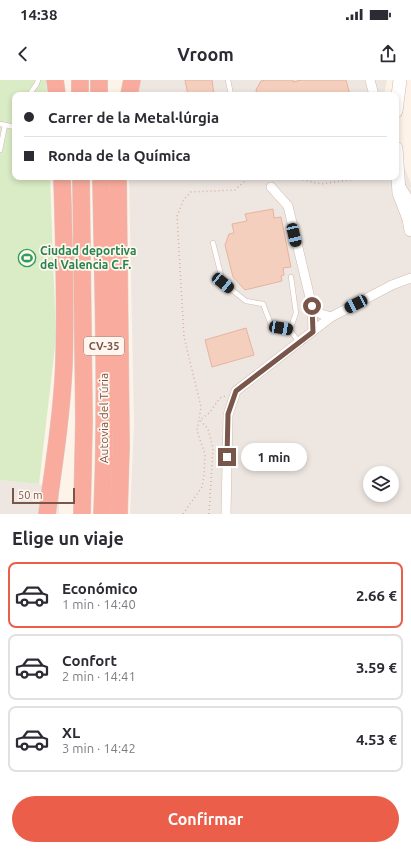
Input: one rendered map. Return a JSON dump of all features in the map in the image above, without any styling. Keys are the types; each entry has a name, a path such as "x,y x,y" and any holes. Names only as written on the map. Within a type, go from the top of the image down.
{"highway":[{"path":"56,80 57,92"},
{"path":"61,92 62,80"},
{"path":"80,80 80,92"},
{"path":"99,80 99,92"},
{"path":"119,92 121,80"},
{"path":"130,92 132,80"},
{"path":"47,514 55,458 64,364 65,297 62,180"},
{"name":"Autovia del Túria","path":"81,180 84,420 82,514"},
{"name":"Autovia del Túria","path":"101,180 104,324 104,468 102,514"},
{"path":"119,180 121,446 119,514"}],"street":[{"path":"370,80 373,92"},
{"path":"398,92 400,80"},
{"path":"399,179 411,201"},
{"path":"397,180 399,193 409,219 411,230"},
{"path":"271,187 288,206 312,306 313,332"},
{"path":"226,514 228,414 236,391 331,317 392,285 411,278"},
{"path":"312,306 321,314 331,317"}],"lane":[{"path":"31,92 37,85 38,80"},
{"path":"228,80 230,92"},
{"path":"0,150 2,125 12,127"},
{"path":"213,243 223,283 246,301 263,304 272,327 290,330 299,342"},
{"path":"290,330 296,313 291,277"}],"path":[{"path":"183,514 202,487 205,454 197,431 201,407 184,337 176,216 184,199 191,192 235,190 247,180"},
{"path":"304,180 321,184 349,180"},
{"path":"200,420 209,413 220,398 236,391"},
{"path":"200,420 208,429 213,448 209,514"}],"shaded area":[{"path":"141,80 387,80 385,92 139,92"},
{"path":"399,154 411,184 411,514 130,514 134,425 129,180 399,180"},
{"path":"0,480 39,484 59,490 59,514 0,514"}],"green space":[{"name":"Ciudad deportiva del Valencia C.F.","path":"0,80 46,80 47,92 12,92 12,180 50,180 56,338 39,484 0,480"}],"building":[{"path":"185,80 212,80 214,92 187,92"},
{"path":"293,80 293,82 301,80 346,80 349,92 256,92 261,81"},
{"path":"273,209 274,218 281,217 291,267 283,268 284,275 281,276 282,281 245,290 233,277 225,245 229,234 234,233 232,224 247,221 245,214"},
{"path":"246,328 254,355 212,367 205,340"}],"place":[{"name":"Ciudad deportiva del Valencia C.F.","path":"27,258"}],"route":[{"path":"227,457 228,414 236,391 313,332 312,306"}]}
